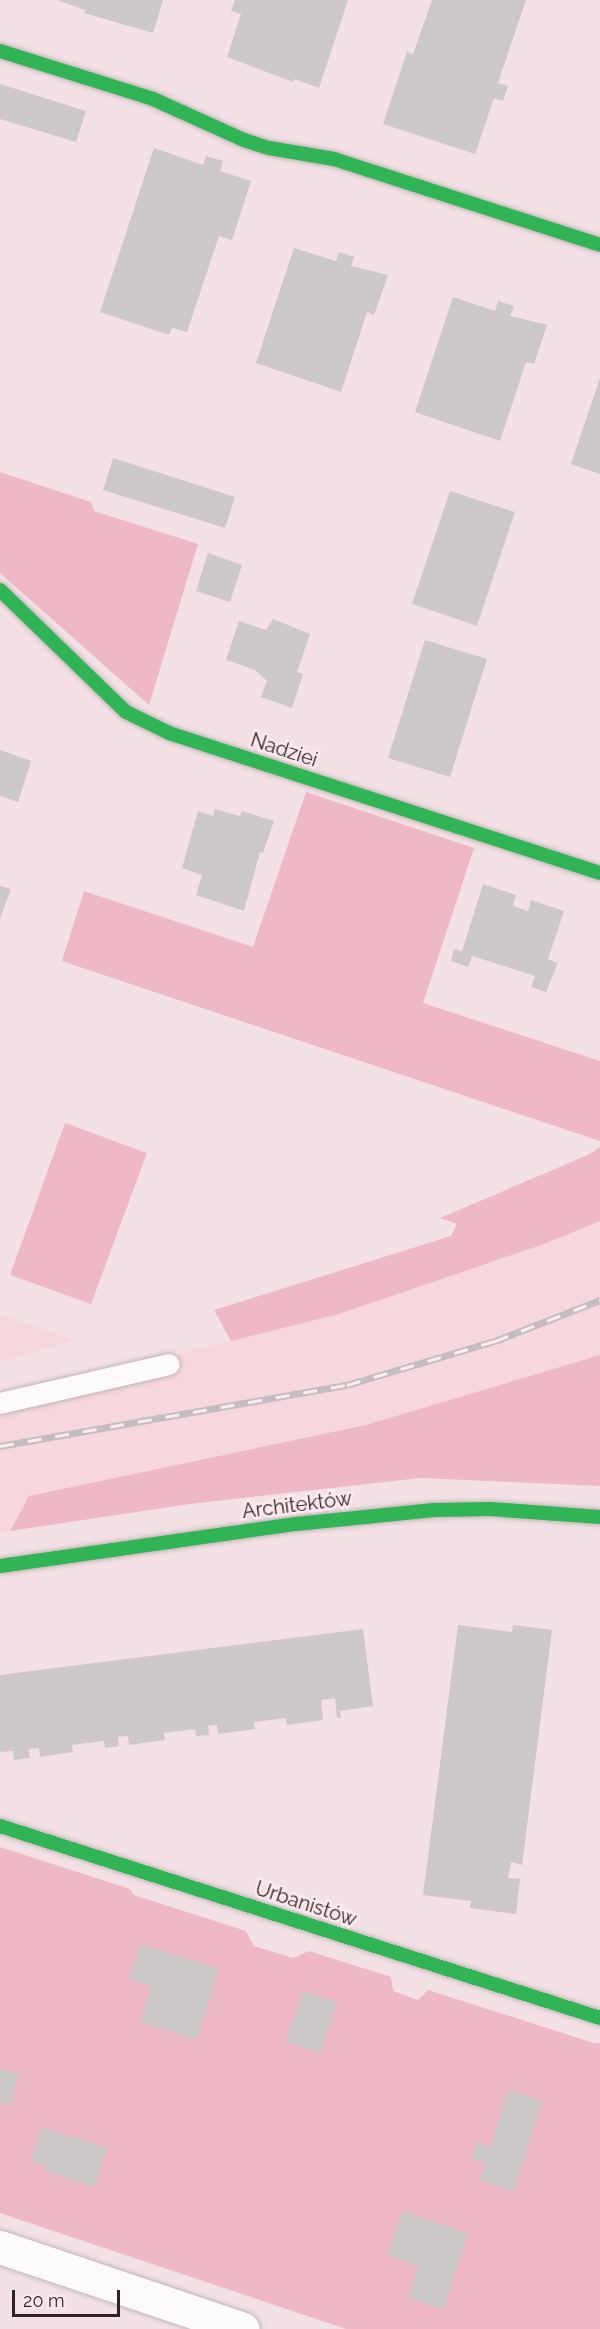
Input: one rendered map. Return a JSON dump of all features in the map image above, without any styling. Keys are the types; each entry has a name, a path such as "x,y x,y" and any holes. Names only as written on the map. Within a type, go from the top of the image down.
{"street":[{"path":"0,51 153,99 244,140 269,148 334,159 600,245"},
{"name":"Nadziei","path":"0,590 11,598 126,712 169,733 600,873"},
{"name":"Architektów","path":"0,1566 296,1524 434,1510 490,1509 600,1517"},
{"name":"Urbanistów","path":"0,1826 600,2018"},
{"path":"0,2247 243,2329"}],"lane":[{"path":"0,1403 169,1364"}],"shaded area":[{"path":"0,472 91,502 94,511 198,544 149,705 0,573"},
{"path":"306,792 474,848 423,1003 600,1061 600,1141 62,961 84,891 253,947"},
{"path":"65,1123 147,1153 91,1304 10,1275"},
{"path":"600,1147 600,1221 544,1244 339,1314 231,1341 214,1310 451,1236 457,1224 440,1218 590,1154"},
{"path":"600,1221 600,1355 366,1425 29,1496 10,1531 0,1533 0,1398 339,1314 544,1244"},
{"path":"0,1315 74,1340 0,1362"},
{"path":"600,1355 600,1486 420,1478 190,1504 10,1531 29,1496 366,1425"},
{"path":"0,1847 130,1889 134,1895 246,1931 254,1946 293,1958 309,1951 391,1977 393,1991 418,2000 428,1990 600,2043 600,2329 346,2329 0,2213"}],"building":[{"path":"57,0 163,0 153,33 84,13 85,10"},
{"path":"235,0 348,0 319,88 294,79 293,82 227,57 241,14 231,11"},
{"path":"432,0 526,0 498,83 508,86 503,101 494,98 475,154 383,124 407,52 413,54"},
{"path":"0,84 86,111 76,142 0,119"},
{"path":"154,148 203,165 206,156 223,161 220,171 251,181 232,240 219,236 187,332 172,328 169,335 100,312"},
{"path":"294,248 336,261 339,252 354,257 351,266 388,275 374,315 367,312 341,392 256,363"},
{"path":"453,297 495,311 498,301 514,306 510,316 547,325 534,364 526,362 500,441 415,412"},
{"path":"600,378 600,474 571,464"},
{"path":"113,458 235,497 225,528 103,490"},
{"path":"450,491 515,512 477,626 412,604"},
{"path":"208,553 242,565 230,602 196,591"},
{"path":"273,619 310,634 297,672 303,674 292,708 261,697 267,681 255,670 226,660 239,621 266,630"},
{"path":"425,640 487,659 450,777 388,758"},
{"path":"0,750 31,761 18,802 0,796"},
{"path":"215,809 240,816 242,811 274,821 263,853 260,852 244,911 196,895 202,875 182,868 198,811 213,816"},
{"path":"483,884 516,895 513,906 528,911 531,900 564,911 548,959 558,963 546,992 531,987 535,976 472,956 468,967 451,961 454,949 462,951"},
{"path":"0,886 11,889 0,919"},
{"path":"458,1625 512,1632 513,1625 552,1630 522,1865 511,1862 508,1878 520,1879 516,1914 470,1908 471,1901 423,1895"},
{"path":"363,1629 373,1706 340,1711 341,1718 337,1718 335,1698 321,1700 323,1720 287,1725 286,1718 254,1722 255,1729 218,1734 217,1725 208,1726 209,1735 196,1736 195,1729 164,1733 165,1740 129,1745 128,1736 118,1737 119,1746 105,1748 104,1741 72,1745 73,1752 40,1757 39,1748 29,1749 30,1758 14,1760 13,1751 0,1752 0,1675"},
{"path":"140,1944 219,1969 197,2040 140,2022 151,1986 129,1979"},
{"path":"303,1991 337,2002 320,2053 286,2041"},
{"path":"0,2068 19,2074 9,2106 0,2103"},
{"path":"508,2090 542,2101 514,2191 479,2180 486,2163 471,2159 476,2142 490,2147"},
{"path":"42,2127 107,2148 94,2187 45,2171 47,2167 31,2162"},
{"path":"402,2211 468,2233 443,2310 408,2298 418,2266 409,2263 405,2269 406,2262 387,2255"}],"railway":[{"path":"0,1446 347,1385 495,1341 600,1300"}],"traffic: fast":[{"path":"0,51 153,99 244,140 269,148 334,159 600,245"},
{"path":"0,590 126,712 169,733 600,873"},
{"path":"0,1566 296,1524 434,1510 490,1509 600,1517"},
{"path":"0,1826 600,2018"}]}
